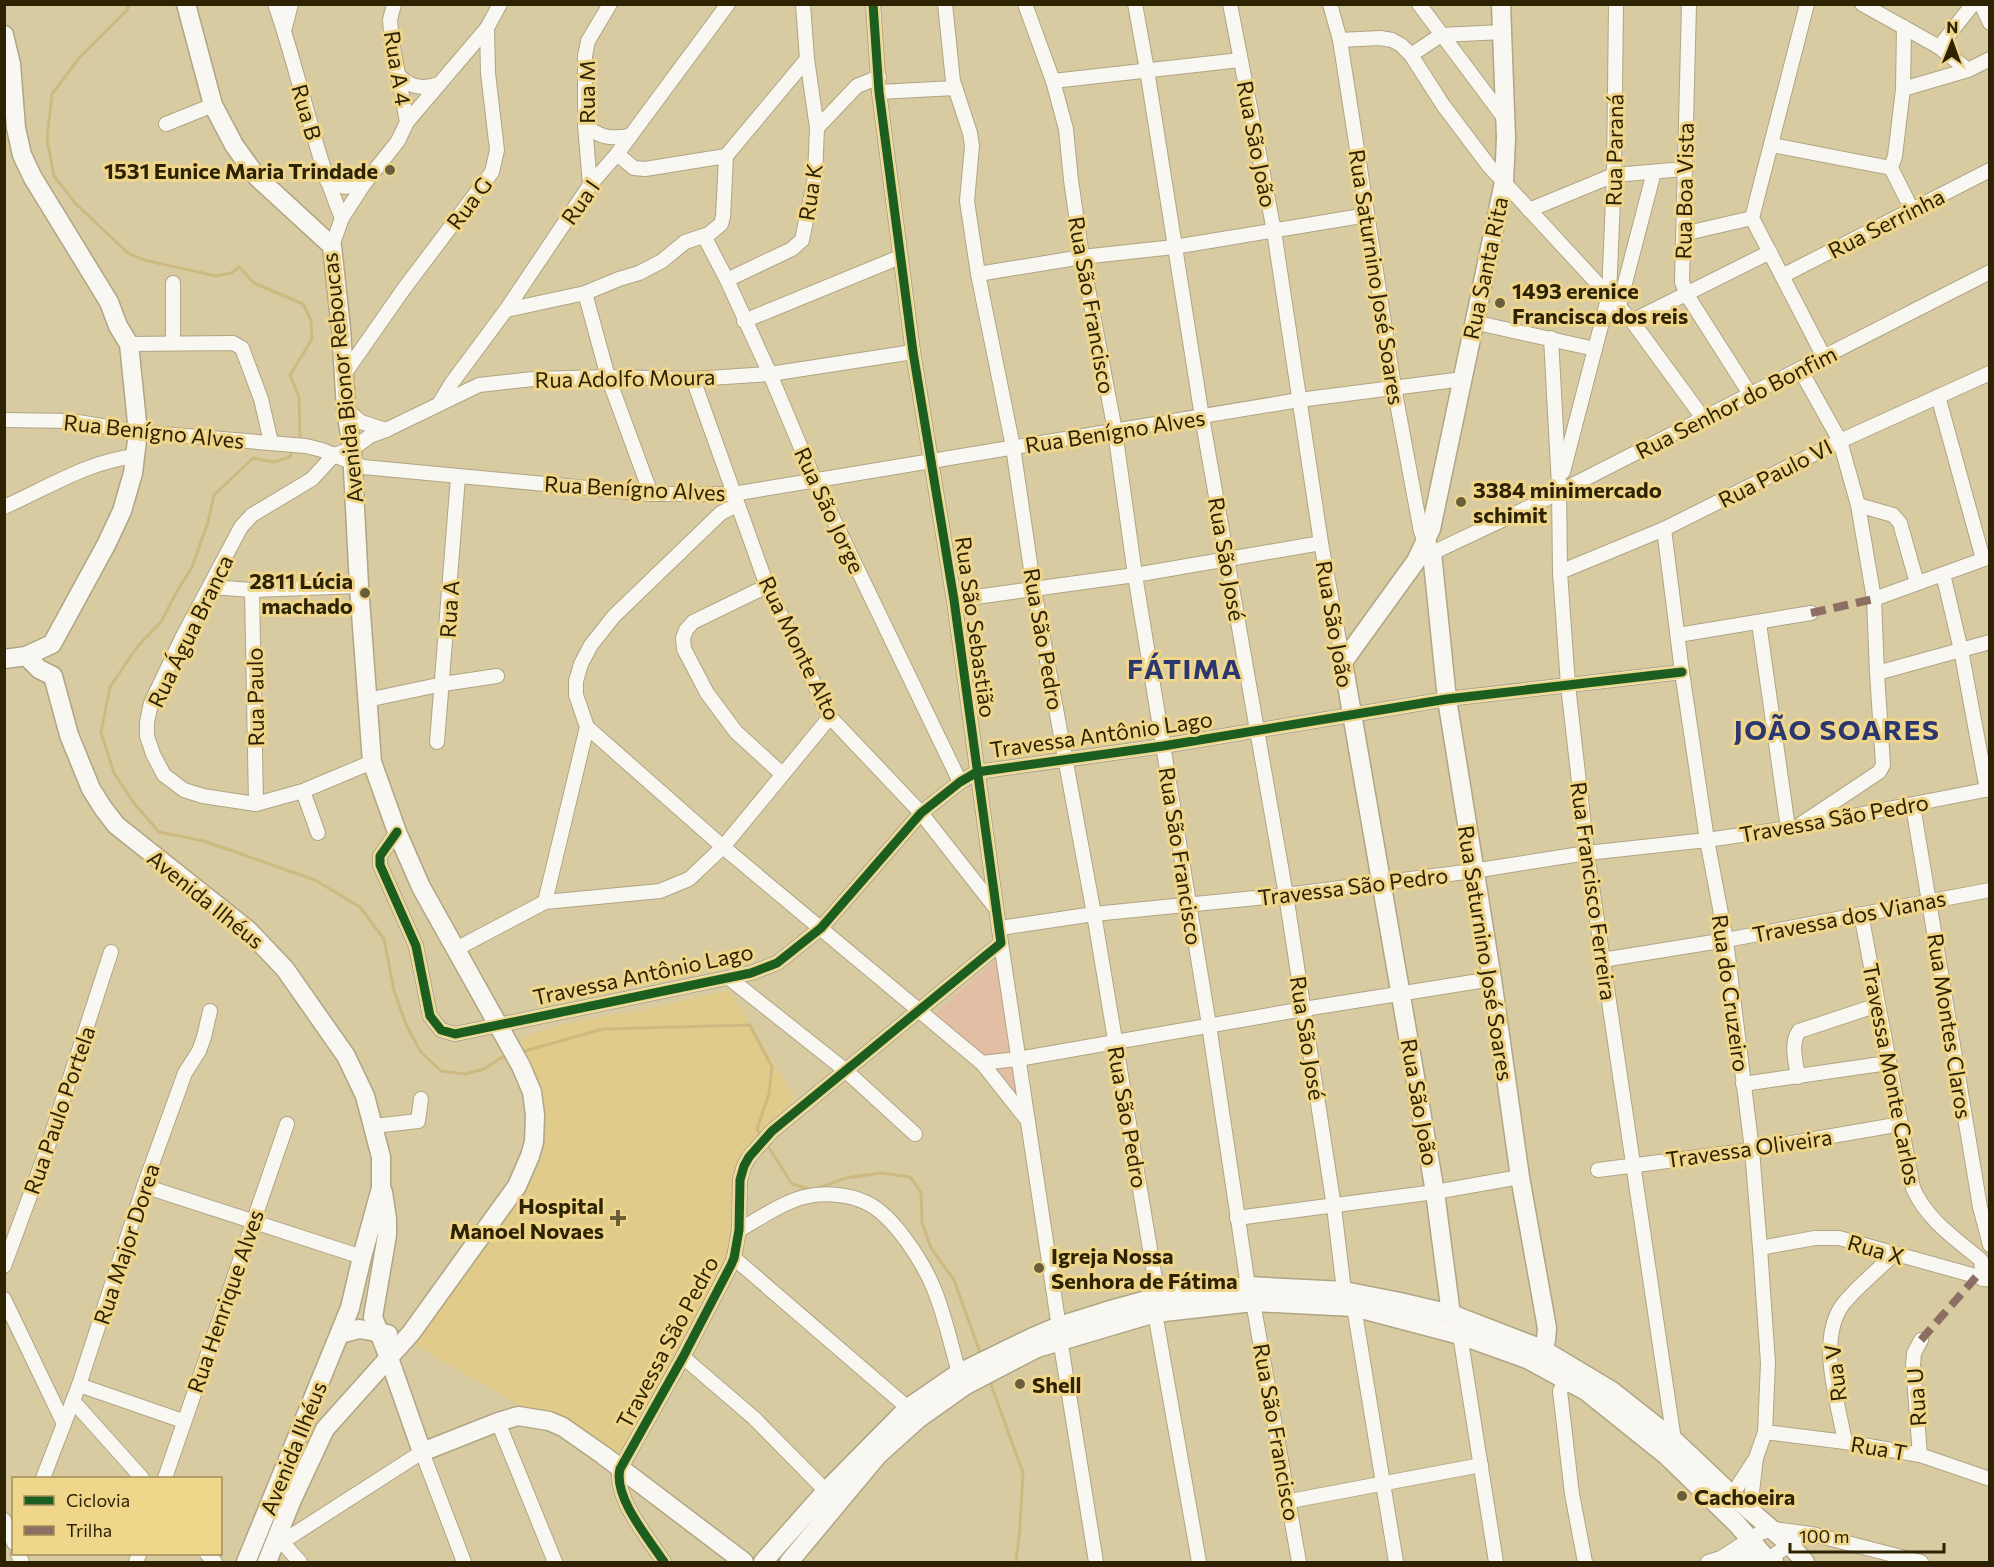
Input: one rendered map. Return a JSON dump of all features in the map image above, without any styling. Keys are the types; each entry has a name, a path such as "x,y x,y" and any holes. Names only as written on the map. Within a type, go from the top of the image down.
{"main road":[{"name":"Avenida Bionor Reboucas","path":"186,4 213,105 234,145 257,177 332,246 352,456 372,762 397,832 421,887 514,1051 532,1092 534,1103 535,1127 530,1156 517,1186 411,1333 389,1358"},
{"name":"Rua Santa Rita","path":"1427,546 1503,182 1505,119 1501,4"},
{"path":"4,35 11,64 16,128 22,154 50,207 109,302 118,326 129,344 138,432 129,492 122,511 106,545 39,650 39,669 53,676"},
{"path":"1343,662 1427,546"},
{"name":"Rua Saturnino José Soares","path":"1427,546 1473,871 1492,979 1520,1177 1547,1328 1546,1340 1534,1354"},
{"path":"4,659 39,650"},
{"name":"Avenida Ilhéus","path":"39,650 53,676 69,735 91,789 103,808 116,825 248,930 285,969 346,1056 365,1096 374,1126 381,1157 381,1188 387,1220 387,1235 373,1305 373,1317 389,1358 325,1429 278,1543 267,1563"},
{"name":"Rua São João","path":"1343,662 1435,1192 1451,1314"},
{"name":"Avenida Ilhéus","path":"246,1563 350,1308 381,1188"},
{"path":"763,1563 826,1491 908,1408 959,1373 1060,1333 1157,1305 1250,1294 1344,1291 1451,1314 1534,1354 1565,1380 1586,1391 1608,1407 1667,1456 1737,1524 1749,1540 1770,1560"},
{"path":"1250,1294 1354,1307 1534,1354 1582,1371 1612,1391 1674,1440 1732,1495 1773,1529 1805,1563"},
{"path":"340,1334 359,1329 393,1334 411,1333"},
{"path":"789,1563 878,1455 902,1432 966,1385 1037,1348 1060,1333"},
{"path":"389,1358 422,1452 518,1416 549,1420 563,1427 744,1563"}],"street":[{"name":"Rua B","path":"275,4 327,181 342,218"},
{"path":"284,31 291,4"},
{"name":"Rua A 4","path":"394,4 390,20 405,127"},
{"name":"Rua G","path":"345,373 403,290 492,172 497,150 488,73 487,28 500,4"},
{"name":"Rua M","path":"590,185 585,125 586,48 592,33 610,4"},
{"name":"Rua I","path":"438,405 590,185 617,154 728,4"},
{"name":"Rua K","path":"727,280 792,249 802,240 815,177 817,128 807,59 803,4"},
{"name":"Rua São Sebastião","path":"873,4 879,92 912,352 954,600 1018,1059"},
{"name":"Rua São Pedro","path":"945,4 955,88 972,146 967,201 978,274 1013,447 1034,591 1094,914 1199,1563"},
{"name":"Rua São Francisco","path":"1025,4 1053,81 1066,129 1082,256 1115,431 1135,575 1209,1025 1237,1218 1290,1502 1299,1563"},
{"name":"Rua São José","path":"1135,4 1148,70 1174,247 1226,559 1286,895 1334,1207 1344,1291"},
{"name":"Rua São João","path":"1230,4 1274,231 1321,543 1343,662"},
{"name":"Rua Saturnino José Soares","path":"1330,4 1340,40 1394,387 1421,532 1427,546"},
{"path":"1419,4 1505,119"},
{"name":"Rua Paraná","path":"1614,301 1616,4"},
{"name":"Rua Boa Vista","path":"1689,4 1682,282 1687,295 1750,394"},
{"path":"1807,4 1752,218 1824,357"},
{"path":"1862,4 1939,47 1968,70"},
{"path":"1939,47 1973,4"},
{"path":"1981,4 1989,23"},
{"path":"1904,27 1904,89 1895,156 1891,168 1912,210"},
{"path":"332,246 342,218 364,184 384,162 405,127 487,28"},
{"path":"1411,55 1441,35 1503,32"},
{"path":"1340,40 1380,38 1392,40 1411,55 1443,105 1503,182 1632,321 1703,417"},
{"path":"506,309 585,292 639,273 662,261 685,242 704,236 721,224 726,156 807,59"},
{"path":"1904,89 1968,70 1989,59"},
{"path":"1053,81 1240,60"},
{"path":"396,73 406,83 417,87 428,88 440,84"},
{"path":"817,128 857,86 879,77"},
{"path":"879,92 955,88"},
{"path":"166,124 213,105"},
{"path":"585,125 604,137 630,136"},
{"path":"1772,145 1891,168"},
{"path":"617,154 634,168 645,169 726,156"},
{"path":"1529,210 1614,175 1684,169"},
{"path":"1559,489 1595,350 1614,301 1654,171"},
{"name":"Rua Serrinha","path":"1782,276 1912,210 1987,176"},
{"path":"327,181 344,188 364,184"},
{"path":"978,274 1082,256 1174,247 1367,215"},
{"path":"1683,234 1752,218"},
{"name":"Rua São Jorge","path":"704,236 770,374 814,479 960,782"},
{"path":"1632,321 1770,252"},
{"path":"744,321 900,257"},
{"name":"Rua Senhor do Bonfim","path":"1427,546 1559,489 1801,371 1989,272"},
{"path":"172,342 173,283"},
{"path":"585,292 608,377 651,494"},
{"path":"1473,322 1551,338 1595,350"},
{"name":"Rua Francisco Ferreira","path":"1551,338 1559,489 1560,572 1568,685 1602,960 1674,1440"},
{"path":"129,344 172,342 239,345 261,399 271,442"},
{"name":"Rua Adolfo Moura","path":"334,455 352,456 370,436 479,385 533,379 608,377 693,379 770,374 912,352"},
{"path":"1759,622 1792,828 1882,769 1874,600 1858,505 1840,441 1801,371"},
{"name":"Rua Paulo VI","path":"1560,572 1664,529 1840,441 1989,373"},
{"name":"Rua Monte Alto","path":"693,379 767,586 830,717 921,813 995,907"},
{"name":"Rua Benígno Alves","path":"352,456 363,467 651,494 735,499 814,479 932,462 1299,400 1463,379"},
{"path":"1874,600 1986,558 1938,396"},
{"path":"346,409 361,422 386,430"},
{"name":"Rua Benígno Alves","path":"4,420 72,421 138,432 271,442 322,450 334,455"},
{"name":"Rua Água Branca","path":"334,455 312,479 252,515 246,521 183,636 151,703 147,736 164,775 184,790 203,796 256,804 303,791 372,762"},
{"path":"4,507 95,465 115,458 136,456"},
{"name":"Rua A","path":"437,742 458,477"},
{"path":"735,499 614,616 591,645 581,664 576,681 576,695 587,727 723,847 982,1062 1028,1120"},
{"path":"1858,505 1893,515 1900,523 1917,583"},
{"name":"Rua do Cruzeiro","path":"1664,529 1707,840 1726,940 1752,1150 1768,1363 1765,1432 1756,1458 1750,1509"},
{"path":"954,600 1034,591 1321,543"},
{"path":"1943,574 1961,650 1988,790"},
{"path":"211,587 252,590 359,586"},
{"path":"767,586 693,622 683,638 684,649 707,693 722,714 736,732 782,774"},
{"name":"Rua Paulo","path":"252,590 256,804"},
{"path":"1678,635 1811,613"},
{"path":"1877,673 1989,642"},
{"name":"Travessa Antônio Lago","path":"499,1024 751,974 777,963 820,928 921,813 960,782 977,772 1162,746 1447,699 1682,672"},
{"path":"367,700 443,684 497,676"},
{"path":"456,949 545,902 660,891 689,879 723,847 830,717"},
{"path":"545,902 587,727"},
{"name":"Travessa São Pedro","path":"1000,928 1094,914 1286,895 1473,871 1587,853 1707,840 1792,828 1988,790"},
{"path":"303,791 318,833"},
{"name":"Rua Montes Claros","path":"1913,806 1980,1206 1989,1245"},
{"path":"397,832 379,860 416,946 430,1016 441,1030 455,1034 499,1024"},
{"name":"Travessa dos Vianas","path":"1602,960 1726,940 1989,890"},
{"name":"Travessa Monte Carlos","path":"1862,914 1912,1188 1919,1202 1938,1223 1981,1260 1986,1279"},
{"path":"959,1373 935,1289 916,1255 883,1215 868,1203 843,1195 804,1197 739,1230 740,1180 749,1157 772,1131 1001,943"},
{"name":"Rua Paulo Portela","path":"4,1266 45,1155 111,952"},
{"path":"729,978 845,1070 915,1134"},
{"path":"982,1062 1018,1059 1492,979"},
{"path":"1798,1077 1794,1044 1799,1031 1878,1005"},
{"name":"Rua Major Dorea","path":"44,1477 79,1385 144,1186 185,1073 199,1051 210,1011"},
{"path":"1018,1059 1096,1563"},
{"path":"1743,1084 1888,1062"},
{"path":"374,1126 418,1120 421,1099"},
{"name":"Rua Henrique Alves","path":"166,1477 287,1124"},
{"name":"Travessa Oliveira","path":"1598,1170 1752,1150 1901,1124"},
{"path":"1237,1218 1334,1207 1520,1177"},
{"path":"144,1186 362,1257"},
{"name":"Travessa São Pedro","path":"620,1469 683,1357 734,1258 739,1230"},
{"name":"Rua X","path":"1760,1248 1815,1238 1839,1238 1986,1279"},
{"name":"Rua V","path":"1845,1442 1830,1359 1832,1324 1844,1304 1894,1254"},
{"path":"734,1258 908,1408"},
{"path":"4,1299 64,1424"},
{"path":"1354,1307 1396,1563"},
{"path":"1460,1335 1496,1563"},
{"name":"Rua U","path":"1920,1455 1913,1365 1914,1353 1921,1340"},
{"path":"683,1357 754,1418 826,1491"},
{"path":"1582,1371 1565,1380 1560,1391 1572,1494 1585,1563"},
{"path":"79,1385 183,1421"},
{"path":"73,1401 140,1477"},
{"path":"498,1422 555,1563"},
{"name":"Rua T","path":"1765,1432 1845,1442 1920,1455 1989,1479"},
{"path":"300,1563 278,1543 422,1452 464,1563"},
{"name":"Rua do Cruzeiro","path":"1732,1495 1756,1458"},
{"path":"1290,1502 1481,1465"},
{"path":"620,1469 618,1478 620,1491 664,1563"},
{"path":"4,1520 12,1538"},
{"path":"1714,1560 1765,1531 1773,1529 1805,1533 1921,1563"},
{"path":"1714,1560 1770,1560 1805,1533"}],"shaded area":[{"path":"997,959 1012,1054 983,1055 934,1014"},
{"name":"Hospital Manoel Novaes","path":"729,990 796,1099 748,1147 738,1161 733,1179 731,1228 722,1269 682,1347 619,1459 555,1416 521,1406 415,1345 417,1338 439,1307 533,1179 543,1156 547,1126 544,1101 539,1084 521,1048 521,1039 527,1035 572,1022 647,1009"},
{"path":"1016,1063 1024,1109 994,1068"}],"waterway":[{"path":"129,4 127,10 80,57 52,94 47,139 54,176 76,204 128,253 144,260 216,276 231,273 239,267 254,283 303,304 311,320 312,339 290,375 299,397 300,437 297,442"},
{"path":"294,448 290,457 274,462 253,458 214,495 208,522 192,567 161,622 137,647 110,687 101,732 114,773 133,802 159,832 204,841 315,880 360,907 384,939 394,991 406,1024 420,1051 441,1071 465,1074 484,1069 501,1058 509,1056"},
{"path":"521,1052 603,1029 750,1025 772,1067 769,1094 757,1129 761,1135"},
{"path":"766,1143 792,1184 813,1190 846,1178 881,1173 910,1177 921,1192 922,1223 931,1248 954,1280 981,1355"},
{"path":"989,1379 1023,1473 1016,1562"}],"marked path":[{"path":"1811,613 1874,599"},
{"path":"1921,1340 1976,1277"}],"cycle path":[{"path":"664,1562 627,1505 619,1480 620,1469 683,1357 734,1258 739,1230 740,1180 744,1166 772,1131 1001,943 954,600 913,352 879,92 873,4"},
{"path":"397,832 380,856 380,865 416,946 430,1016 441,1030 455,1034 751,973 777,963 821,928 921,813 960,782 977,772 1163,746 1447,699 1682,672"}],"place":[{"name":"1531 Eunice Maria Trindade","path":"390,170"},
{"name":"1493 erenice Francisca dos reis","path":"1500,303"},
{"name":"3384 minimercado schimit","path":"1461,502"},
{"name":"2811 Lúcia machado","path":"365,593"},
{"name":"Hospital Manoel Novaes","path":"618,1218"},
{"name":"Igreja Nossa Senhora de Fátima","path":"1039,1268"},
{"name":"Shell","path":"1020,1384"},
{"name":"Cachoeira","path":"1682,1496"}],"district":[{"name":"FÁTIMA","path":"1185,668"},
{"name":"JOÃO SOARES","path":"1837,729"}]}
